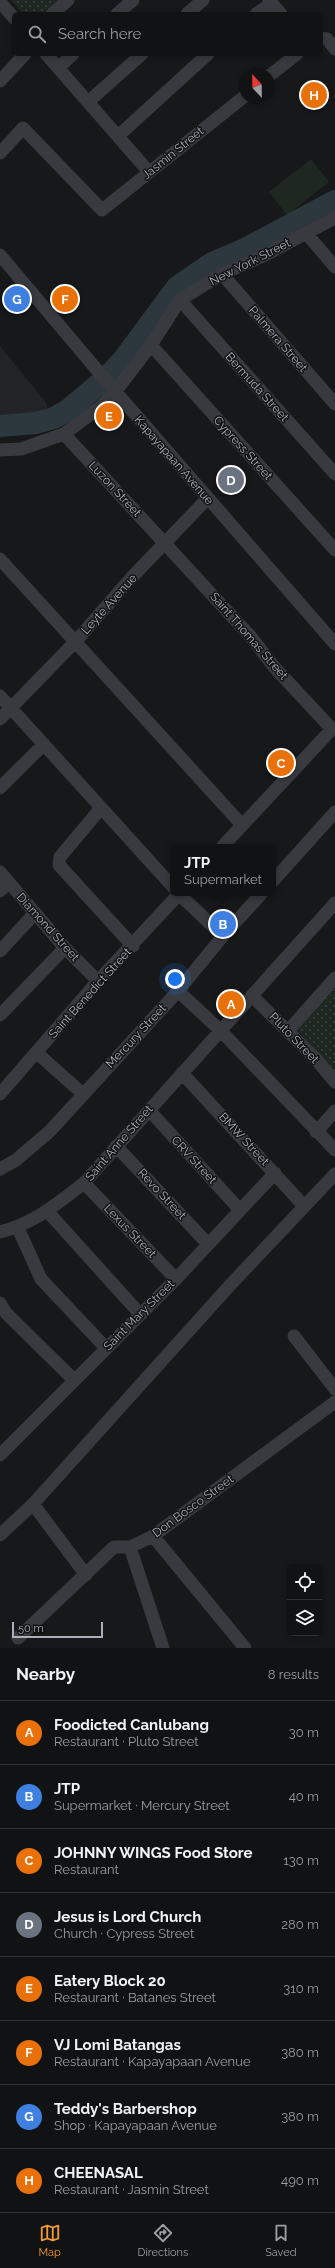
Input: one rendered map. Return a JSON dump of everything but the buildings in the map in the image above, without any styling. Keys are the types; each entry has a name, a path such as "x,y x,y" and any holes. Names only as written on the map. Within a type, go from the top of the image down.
{"street":[{"path":"54,12 68,0"},
{"path":"120,12 133,0"},
{"path":"189,12 203,0"},
{"path":"258,12 270,1 279,12"},
{"path":"0,2 12,16"},
{"path":"323,38 327,39 335,49"},
{"path":"0,82 23,56"},
{"path":"48,56 149,172"},
{"path":"58,68 71,56"},
{"path":"88,102 140,56"},
{"path":"118,136 206,56"},
{"path":"275,71 294,56"},
{"name":"Jasmin Street","path":"0,153 23,128 102,210 239,101"},
{"name":"New York Street","path":"0,450 21,449 64,434 100,407 108,383 151,345 180,300 222,274 265,255 335,218"},
{"path":"306,233 335,267"},
{"name":"Kapayapaan Avenue","path":"0,255 207,499 335,644"},
{"name":"Palmera Street","path":"222,274 334,399"},
{"name":"Bermuda Street","path":"180,300 335,474"},
{"name":"Cypress Street","path":"151,345 335,550"},
{"name":"Luzon Street","path":"64,434 166,544"},
{"name":"Leyte Avenue","path":"0,719 76,641 132,577 166,544 207,499"},
{"name":"Saint Thomas Street","path":"166,544 332,729 242,826"},
{"path":"0,559 76,641 242,826 225,844"},
{"path":"0,696 170,883"},
{"path":"0,788 44,744"},
{"path":"101,808 60,857 59,865 132,946"},
{"path":"276,878 335,812"},
{"name":"Diamond Street","path":"0,872 5,887 35,913 98,981"},
{"name":"Saint Benedict Street","path":"0,1094 98,981 132,946 175,896"},
{"path":"182,896 223,936"},
{"name":"Mercury Street","path":"0,1169 16,1160 50,1132 178,991 223,936 259,896"},
{"name":"Saint Anne Street","path":"0,1232 18,1228 48,1212 84,1183 335,903"},
{"path":"0,951 35,913"},
{"path":"0,1015 66,948"},
{"path":"288,1031 335,978"},
{"path":"178,991 220,1030 316,1132 335,1150"},
{"name":"Pluto Street","path":"252,996 288,1031 335,1082"},
{"path":"37,1053 83,1094"},
{"name":"BMW Street","path":"182,1073 304,1206"},
{"name":"CRV Street","path":"149,1110 240,1210"},
{"path":"316,1132 335,1111"},
{"name":"Revo Street","path":"116,1146 207,1243"},
{"name":"Saint Mary Street","path":"0,1455 176,1279 207,1243 275,1173"},
{"path":"0,1535 32,1504 335,1174"},
{"name":"Lexus Street","path":"84,1183 176,1279"},
{"path":"48,1212 140,1314"},
{"path":"18,1228 41,1279 106,1348"},
{"path":"2,1311 74,1380"},
{"path":"294,1336 335,1389"},
{"name":"Don Bosco Street","path":"18,1638 114,1547 130,1547 153,1536 335,1402"},
{"path":"32,1504 86,1575"},
{"path":"153,1536 245,1648"},
{"path":"130,1547 163,1648"}],"shaded area":[{"path":"0,346 47,404 48,416 32,420 0,422"}],"green space":[{"path":"11,0 58,0 44,12 21,12"},
{"path":"311,159 329,182 287,215 269,192"},
{"path":"95,380 101,387 67,415 44,426 17,432 0,433 0,422 31,420 53,413 62,408"},
{"path":"335,989 335,1073 295,1028"}],"waterway":[{"path":"0,426 36,423 54,418 68,410 105,379 123,360 177,287 212,263 247,248 335,201"}],"place":[{"name":"CHEENASAL","path":"314,95"},
{"name":"Teddy's Barbershop","path":"17,299"},
{"name":"VJ Lomi Batangas","path":"65,299"},
{"name":"Eatery Block 20","path":"109,416"},
{"name":"Jesus is Lord Church","path":"231,480"},
{"name":"JOHNNY WINGS Food Store","path":"281,763"},
{"name":"JTP","path":"223,924"},
{"name":"Foodicted Canlubang","path":"231,1004"}]}
